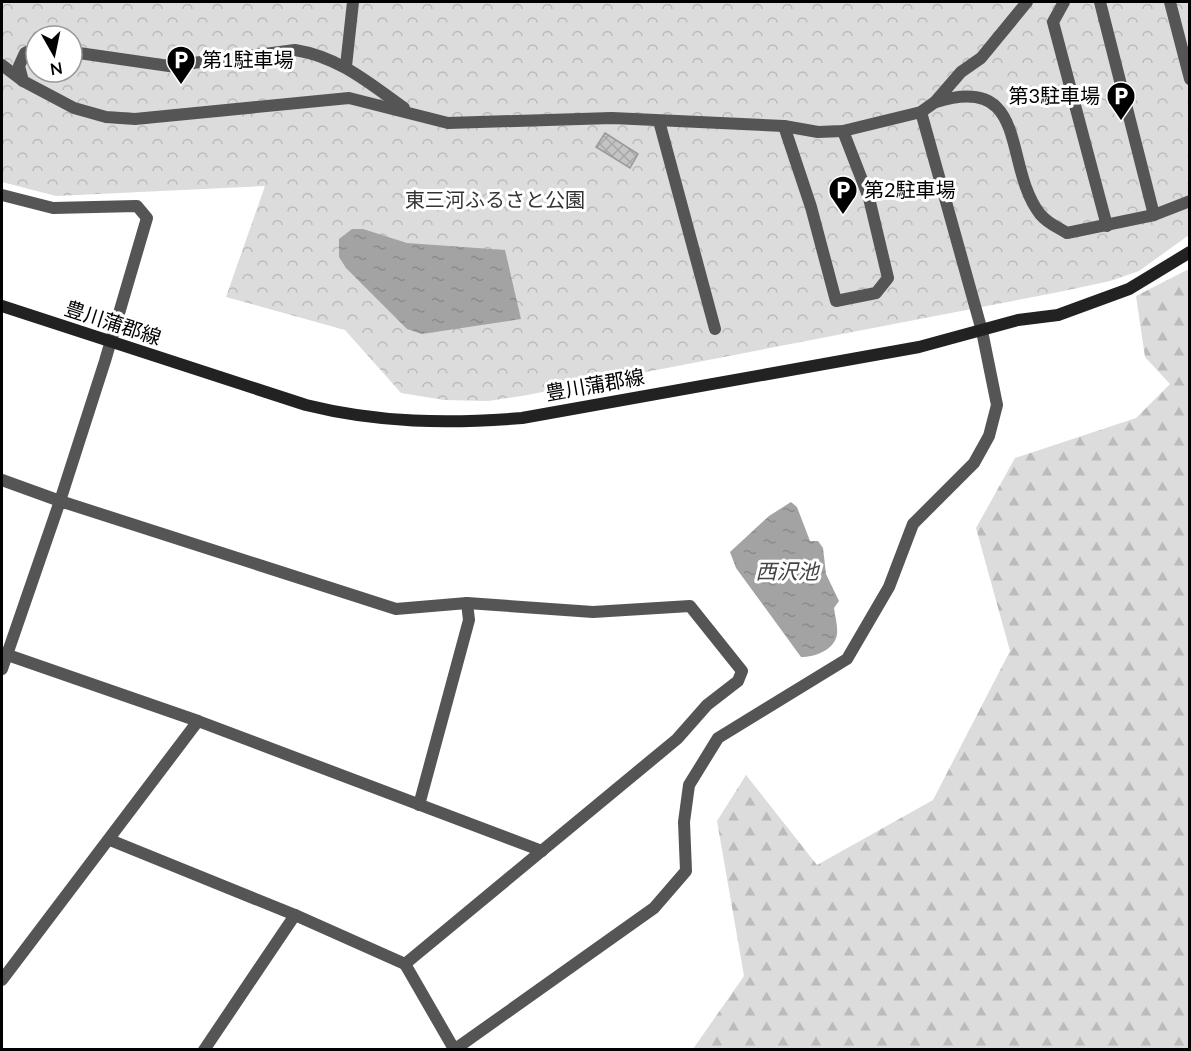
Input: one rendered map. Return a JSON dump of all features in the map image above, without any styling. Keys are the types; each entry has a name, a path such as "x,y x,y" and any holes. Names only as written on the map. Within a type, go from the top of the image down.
{"main road":[{"name":"豊川蒲郡線","path":"2,306 306,405 351,416 402,422 471,422 522,418 919,346 982,332 1018,320 1058,315 1129,289 1190,252"}],"street":[{"path":"346,66 353,2"},
{"path":"2,65 23,81 74,108 106,117 125,119 159,119 349,98 448,123 612,118 784,126 818,132 843,131 921,112 935,102 961,72 981,58 1027,2"},
{"path":"1064,2 1053,22 1107,226"},
{"path":"1100,2 1154,215"},
{"path":"1170,2 1190,79"},
{"path":"84,54 169,66 295,50 314,54 346,66 410,113"},
{"path":"23,81 19,66 24,55"},
{"path":"935,102 958,95 976,95 993,102 1004,117 1030,195 1040,213 1050,223 1067,233 1154,215 1190,201"},
{"path":"110,840 295,915 405,964 454,1049 654,908 686,871 684,822 689,785 718,738 847,660 889,587 913,524 974,463 989,436 997,405 982,332 921,112"},
{"path":"659,121 715,329"},
{"path":"784,126 811,207 837,301 876,293 888,278 869,198 843,131"},
{"path":"2,195 53,208 137,206 147,218 60,501 4,654 2,669"},
{"path":"2,480 60,501 396,609 467,603 592,612 690,606 742,671 738,681 707,705 677,739 405,964"},
{"path":"419,806 469,620 467,603"},
{"path":"4,654 198,721 542,851"},
{"path":"2,980 198,721"},
{"path":"204,1050 295,915"}],"green space":[{"name":"東三河ふるさと公園","path":"2,2 1189,2 1189,235 1139,271 1110,281 1059,292 522,396 488,401 444,400 401,393 345,330 226,297 265,186 56,196 2,182"},
{"path":"1189,269 1189,1049 693,1049 744,976 717,821 746,775 817,865 933,800 1010,651 976,528 1015,458 1136,418 1170,384 1145,357 1136,296"}],"water":[{"path":"352,229 363,229 407,243 505,250 521,319 422,334 407,329 346,268 339,257 339,239"},
{"name":"西沢池","path":"791,502 797,507 810,541 818,541 823,548 826,574 839,601 834,608 837,628 835,640 824,652 806,657 801,657 736,568 730,552 769,516"}],"building":[{"path":"605,133 638,154 630,168 596,147"}],"place":[{"name":"第1駐車場","path":"181,86"},
{"name":"第3駐車場","path":"1121,122"},
{"name":"第2駐車場","path":"843,216"}]}
